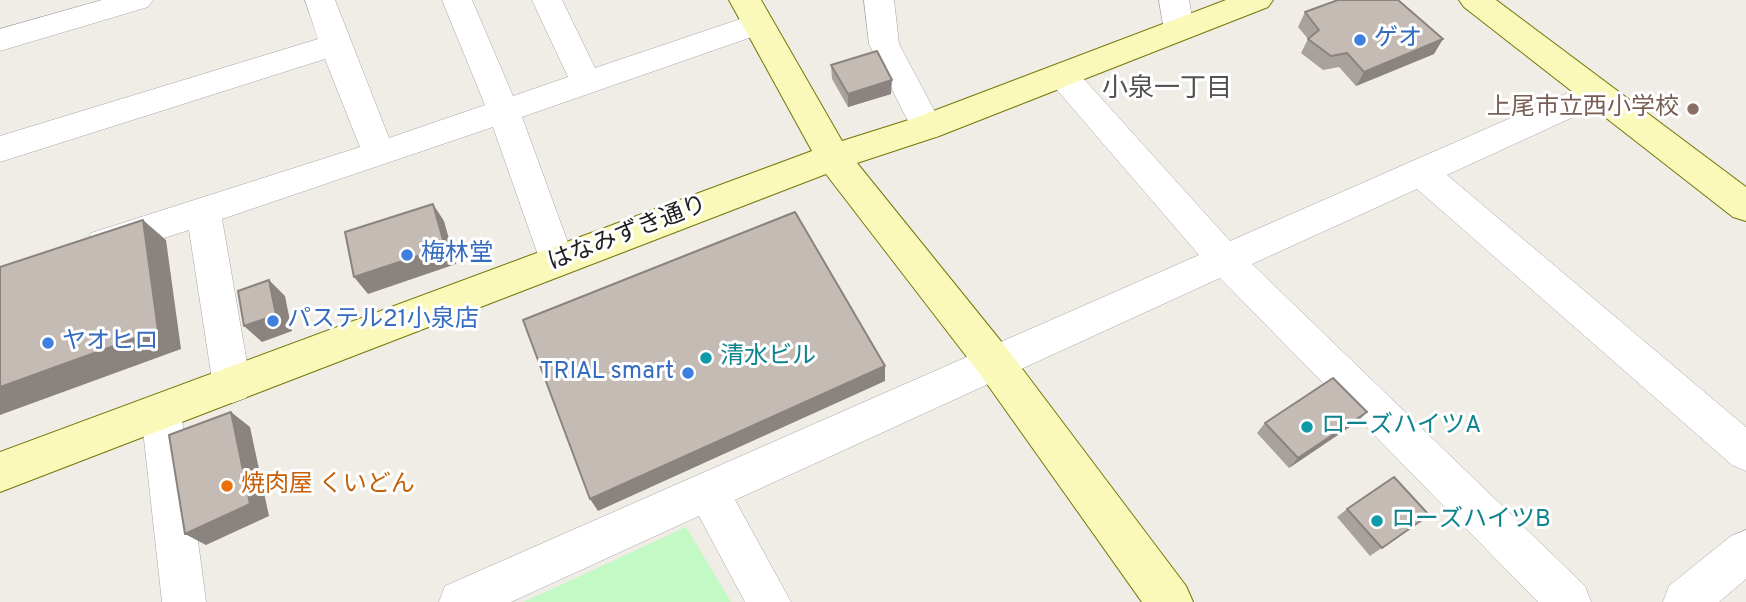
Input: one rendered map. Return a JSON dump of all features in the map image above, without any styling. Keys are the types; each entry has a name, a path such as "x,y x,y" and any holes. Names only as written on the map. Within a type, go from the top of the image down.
{"street":[{"path":"0,40 138,0"},
{"path":"457,0 503,110 557,262"},
{"path":"547,0 585,81"},
{"path":"879,0 884,44 927,127"},
{"name":"はなみずき通り","path":"0,472 833,157 927,127 1062,75 1176,15 1257,0"},
{"path":"1475,0 1746,207"},
{"path":"324,1 335,45 379,154"},
{"path":"76,253 379,154 585,81 751,12 833,157 994,362 1170,602"},
{"path":"0,149 335,45"},
{"path":"1062,75 1224,260 1569,602"},
{"path":"461,602 1597,93"},
{"path":"1420,172 1746,452"},
{"path":"203,211 232,386"},
{"path":"160,412 184,602"},
{"path":"708,492 769,602"},
{"path":"1685,602 1746,551"}],"green space":[{"path":"686,527 731,602 524,602"}],"building":[{"path":"1338,0 1398,0 1443,39 1364,72 1347,53 1331,56 1308,39 1319,30 1305,12"},
{"path":"877,51 892,80 848,94 831,65"},
{"path":"433,204 445,247 354,277 345,232"},
{"name":"清水ビル","path":"795,212 885,366 590,499 523,320"},
{"path":"143,220 158,330 0,387 0,267"},
{"path":"269,280 276,315 244,326 238,291"},
{"name":"ローズハイツA","path":"1333,378 1367,412 1298,458 1265,423"},
{"path":"231,412 250,504 185,534 169,435"},
{"name":"ローズハイツB","path":"1394,477 1429,515 1382,548 1347,509"}],"place":[{"name":"ゲオ","path":"1360,40"},
{"name":"上尾市立西小学校","path":"1693,109"},
{"name":"梅林堂","path":"407,255"},
{"name":"パステル21小泉店","path":"273,321"},
{"name":"ヤオヒロ","path":"48,343"},
{"name":"清水ビル","path":"706,358"},
{"name":"TRIAL smart","path":"688,373"},
{"name":"ローズハイツA","path":"1307,427"},
{"name":"焼肉屋 くいどん","path":"227,486"},
{"name":"ローズハイツB","path":"1377,521"}],"district":[{"name":"小泉一丁目","path":"1167,91"}]}
